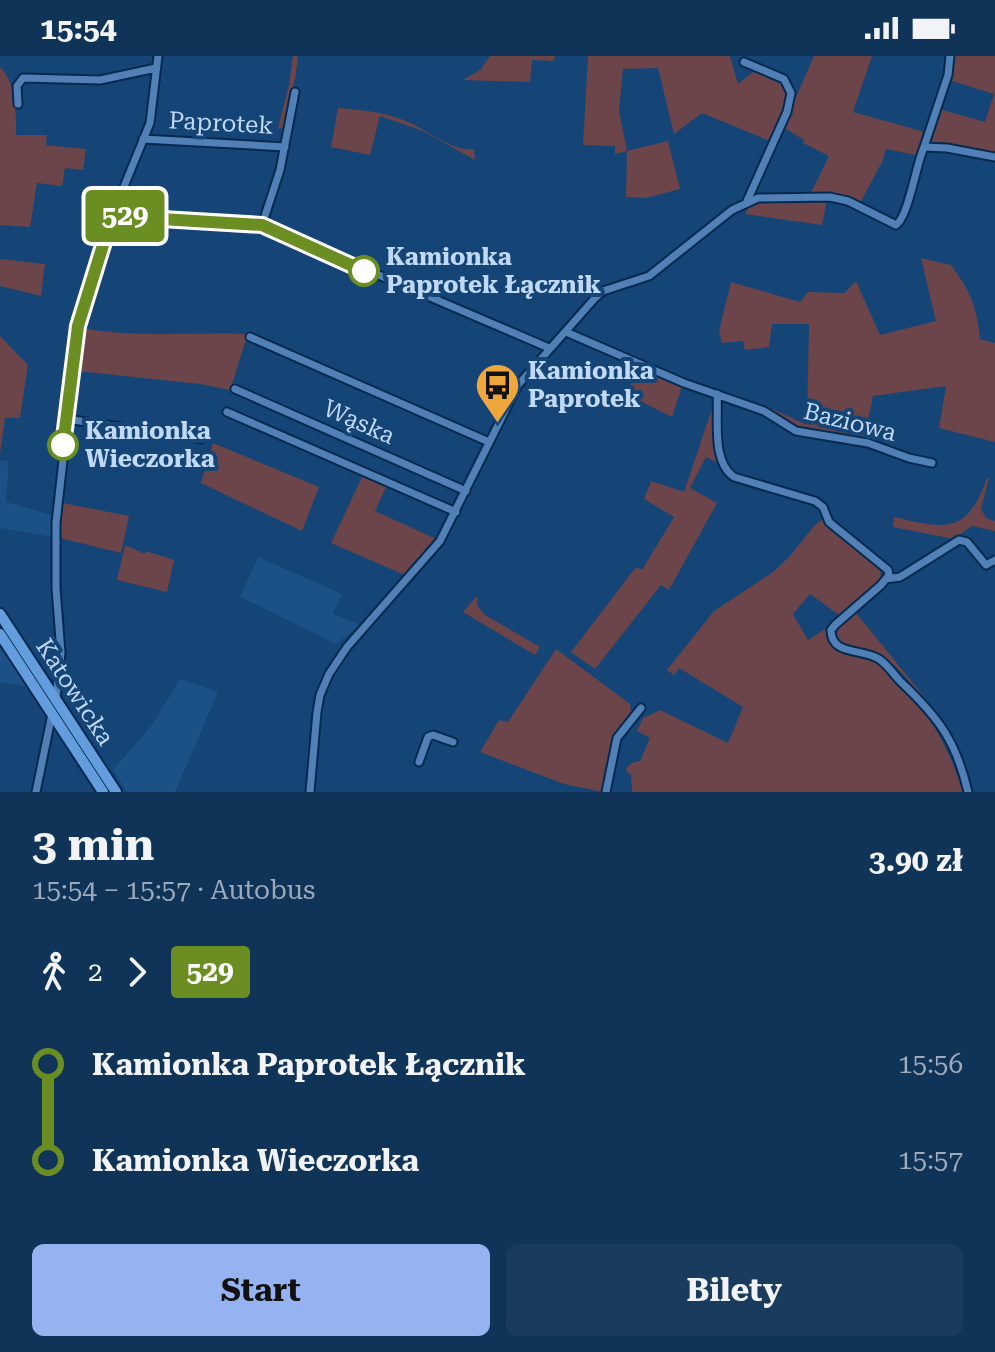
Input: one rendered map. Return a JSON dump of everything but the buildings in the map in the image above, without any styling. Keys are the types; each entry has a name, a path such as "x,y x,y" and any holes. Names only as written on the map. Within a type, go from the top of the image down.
{"main road":[{"name":"Katowicka","path":"0,614 116,792"},
{"name":"Katowicka","path":"0,634 103,792"}],"street":[{"path":"56,698 60,670 56,523 78,326 112,216 150,123 158,56"},
{"path":"310,792 317,712 329,674 347,647 440,541 518,385 549,348 603,291 649,276 747,201 768,197 830,197 848,201 896,225 901,222 948,75 950,56"},
{"path":"744,62 784,79 791,93 787,112 747,201"},
{"path":"18,104 17,86 23,78 100,80 156,68"},
{"path":"285,147 295,92"},
{"name":"Paprotek","path":"143,139 285,147 262,225"},
{"path":"924,147 995,157"},
{"path":"112,216 262,225 549,348"},
{"name":"Baziowa","path":"566,332 662,374 764,411 801,433 868,443 932,463"},
{"path":"250,337 489,442"},
{"name":"Wąska","path":"235,389 466,491"},
{"path":"717,394 720,455 725,470 734,477 815,501 823,507 829,522 888,570 886,579 831,630 833,640 840,648 879,659 931,710 950,737 963,767 968,792"},
{"path":"227,412 456,512"},
{"path":"66,419 202,439"},
{"path":"886,579 900,577 959,540 967,542 986,565 995,560"},
{"path":"35,668 50,677 60,670"},
{"path":"606,792 617,738 641,708"},
{"path":"36,792 52,714"},
{"path":"45,745 49,738 56,735 69,740"},
{"path":"419,762 428,737 433,735 453,742"}],"shaded area":[{"path":"293,56 298,56 285,129 278,128 289,85"},
{"path":"490,56 555,56 554,61 532,60 530,82 463,80 480,70"},
{"path":"588,56 730,56 738,84 756,70 782,82 788,95 770,141 702,113 674,134 658,68 623,69 619,111 627,151 615,154 615,146 583,145"},
{"path":"814,56 872,56 853,112 925,132 916,155 886,149 860,203 811,193 829,156 803,143 804,140 783,127"},
{"path":"953,56 995,56 995,155 929,142 939,109 985,122 994,94 949,80"},
{"path":"0,67 13,90 16,135 47,135 46,145 86,149 83,170 65,168 62,186 37,183 30,227 0,225"},
{"path":"338,108 400,119 449,144 474,149 475,160 423,131 380,116 370,155 331,147"},
{"path":"668,141 680,189 646,198 626,197 627,151"},
{"path":"766,200 827,200 822,225 745,214 750,205"},
{"path":"921,258 951,265 972,299 980,339 995,343 995,442 939,428 946,386 873,396 864,440 804,432 765,409 766,406 807,425 809,324 772,324 769,347 745,350 743,341 722,343 719,331 731,282 800,302 808,292 844,293 856,281 880,335 936,321"},
{"path":"0,259 45,264 41,296 0,286"},
{"path":"82,328 142,334 245,334 246,340 230,390 77,371 81,359"},
{"path":"0,336 28,365 20,418 5,418 0,454"},
{"path":"639,368 682,386 672,417 626,394"},
{"path":"714,403 719,464 706,457 690,488 717,503 669,590 661,585 595,669 571,652 636,567 642,570 674,517 644,499 651,481 684,492"},
{"path":"213,443 319,487 302,531 201,483"},
{"path":"0,460 9,461 6,502 52,515 53,537 0,528"},
{"path":"363,475 387,485 375,511 436,539 407,576 331,543"},
{"path":"987,478 981,509 986,518 995,521 995,531 972,526 953,539 893,527 894,517 941,525 962,519 979,497"},
{"path":"63,503 129,516 121,553 60,538"},
{"path":"823,519 881,569 880,580 839,615 810,594 793,614 808,640 825,629 830,640 842,651 871,660 908,692 941,738 963,792 632,792 631,775 626,771 631,764 640,761 650,738 637,731 643,718 660,710 728,743 743,707 679,668 674,675 667,670 714,611 773,572"},
{"path":"125,545 145,554 146,551 174,560 167,592 117,580"},
{"path":"258,557 342,594 333,614 360,625 336,644 240,597"},
{"path":"477,596 477,605 485,615 540,647 535,655 463,612"},
{"path":"856,613 931,705 883,656 839,641 838,628"},
{"path":"0,629 28,687 0,682"},
{"path":"556,649 630,704 631,712 618,730 610,749 603,792 564,784 480,752 499,720 508,722"},
{"path":"180,679 218,692 175,792 127,792 113,770 152,725"}],"bus line":[{"name":"529","path":"63,445 83,302 112,216 262,225 364,271"}],"place":[{"name":"Kamionka Paprotek Łącznik","path":"364,271"},
{"name":"Kamionka Paprotek","path":"497,424"},
{"name":"Kamionka Wieczorka","path":"63,445"}]}
